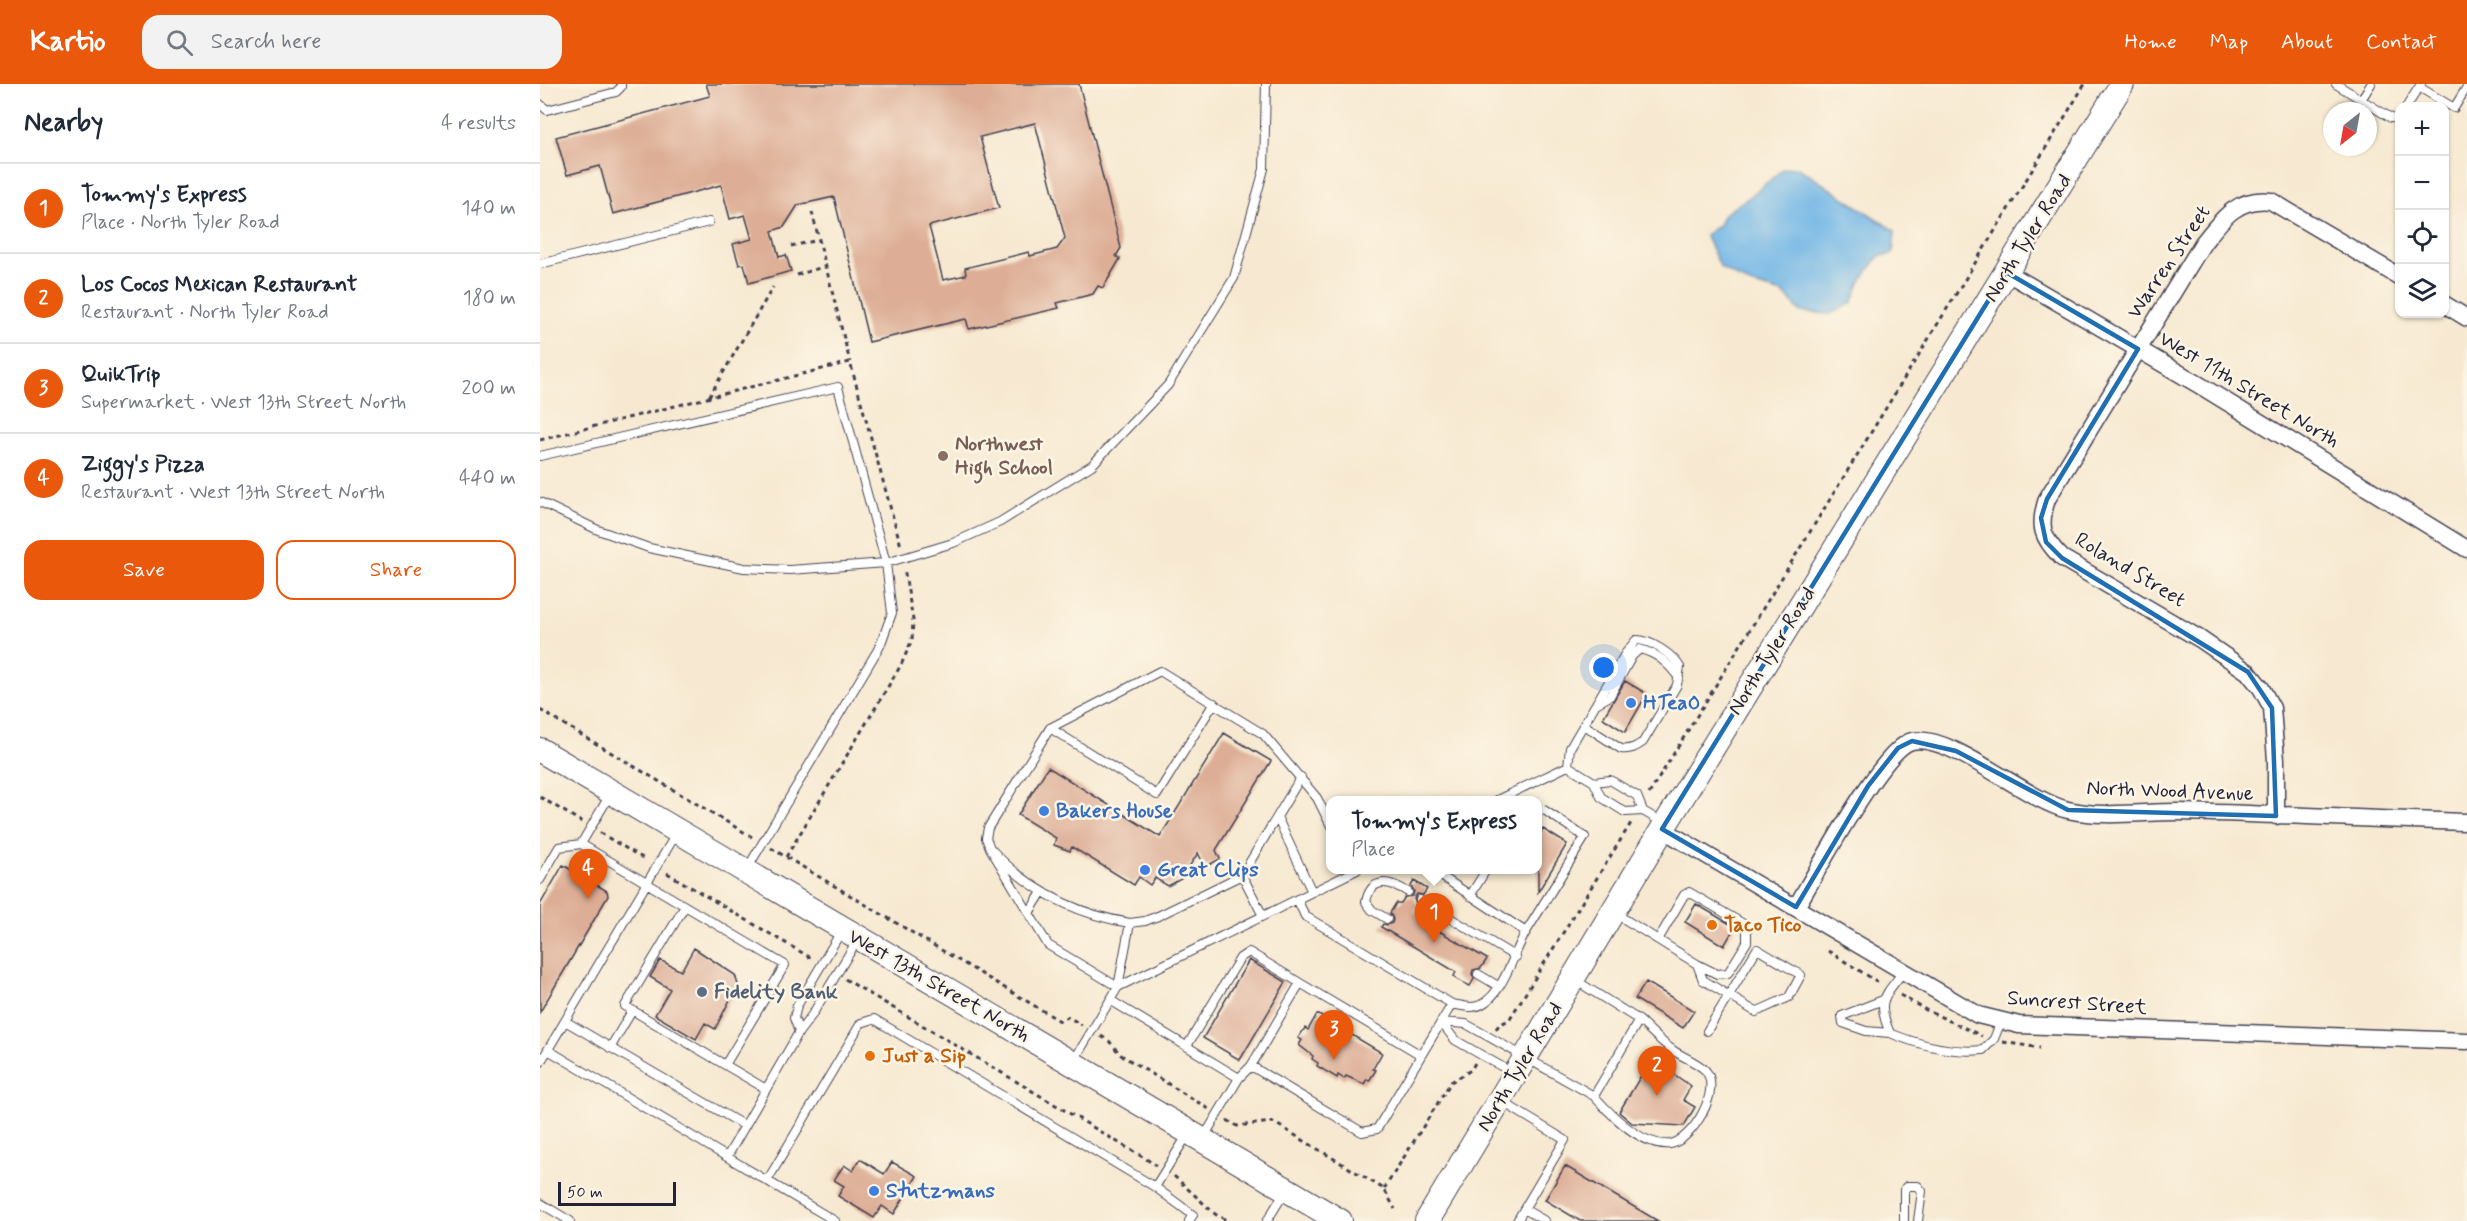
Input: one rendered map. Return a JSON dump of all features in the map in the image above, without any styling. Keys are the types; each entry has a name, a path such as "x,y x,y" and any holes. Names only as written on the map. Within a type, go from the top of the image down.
{"main road":[{"name":"North Tyler Road","path":"1427,1221 1664,827 2122,84"},
{"name":"West 13th Street North","path":"540,750 1340,1221"},
{"path":"1294,1194 1315,1221"}],"street":[{"name":"Warren Street","path":"2138,350 2203,243 2229,211 2252,201 2271,201 2395,274"},
{"name":"West 11th Street North","path":"2006,272 2467,549"},
{"path":"2449,307 2467,318"},
{"name":"Roland Street","path":"2138,350 2047,500 2041,518 2046,542 2072,564 2200,639 2248,672 2261,688 2272,708 2276,760 2276,816"},
{"name":"North Wood Avenue","path":"1796,907 1868,786 1898,748 1912,741 1925,741 1956,751 2050,804 2068,810 2467,822"},
{"name":"Suncrest Street","path":"1664,827 1978,1015 2019,1024 2467,1041"}],"lane":[{"path":"540,104 547,110 616,92 621,84"},
{"path":"540,502 609,534 649,548 744,568 790,570 886,563 953,543 1000,522 1092,465 1168,386 1234,278 1264,169 1266,84"},
{"path":"2336,84 2395,118"},
{"path":"2361,100 2371,84"},
{"path":"2409,102 2420,85 2454,108 2467,87"},
{"path":"540,264 709,222"},
{"path":"540,456 838,387 886,563 891,613 880,646 745,872"},
{"path":"1568,766 1570,748 1625,654 1636,640 1644,640 1674,658 1680,667 1679,678 1643,742 1628,750 1621,748 1584,725"},
{"path":"1118,987 1048,945 986,838 988,828 1050,728 1160,671 1263,734 1301,777 1317,798 1326,816"},
{"path":"1050,728 1156,795 1214,704"},
{"path":"1568,766 1594,782 1601,797 1625,812 1641,810"},
{"path":"1512,796 1568,766"},
{"path":"990,848 1023,879 1042,892 1083,912 1130,923 1145,921 1242,874 1301,777"},
{"path":"1594,782 1610,780 1637,796 1641,810 1664,827"},
{"path":"581,844 612,793"},
{"path":"1297,899 1305,916 1452,1004 1473,1007 1489,1000 1516,957 1519,943 1585,837 1542,810"},
{"path":"1277,817 1312,892"},
{"path":"540,1063 677,832"},
{"path":"540,880 560,847 581,844 785,965 725,1065"},
{"path":"1242,874 1263,916"},
{"path":"1118,987 1347,874"},
{"path":"1438,874 1526,932"},
{"path":"1470,896 1484,874"},
{"path":"1387,919 1372,910 1366,902 1368,892 1377,884 1386,883 1396,885 1408,892"},
{"path":"1029,913 1042,892"},
{"path":"1613,912 1658,940 1697,964 1717,974 1728,973 1747,942 1746,926 1689,892 1684,895 1658,940"},
{"path":"1420,900 1516,957"},
{"path":"685,906 625,1006 766,1089"},
{"path":"1071,1064 1118,987 1130,923"},
{"path":"799,1032 794,1018 797,1006 822,964 850,934"},
{"path":"727,1157 799,1032 837,974 850,934"},
{"path":"1697,964 1703,980 1729,995 1755,1012 1789,997 1801,975 1757,949 1729,995 1707,1031"},
{"path":"1187,1046 1240,958 1249,952 1421,1055"},
{"path":"1890,1033 1883,1017 1883,1000 1903,972"},
{"path":"1478,974 1498,986"},
{"path":"1441,1022 1455,1040 1480,1054 1521,1066 1594,1096 1616,1120 1652,1142 1672,1144 1688,1134 1711,1099 1712,1083 1706,1070 1671,1049 1639,1020 1572,979"},
{"path":"1155,1187 1165,1171 1218,1114 1239,1078 1251,1066 1300,983"},
{"path":"1110,1000 1239,1078"},
{"path":"1883,1000 1842,1016 1843,1023 1866,1031 1890,1033 1909,1041 1963,1052 1983,1050 1994,1039 2001,1021"},
{"path":"1251,1066 1362,1132 1377,1129 1452,1004"},
{"path":"610,1048 632,1011"},
{"path":"768,1181 861,1023 874,1020 1155,1187 1193,1215 1189,1221"},
{"path":"1594,1096 1639,1020"},
{"path":"565,1021 745,1126"},
{"path":"1441,1022 1466,1024 1491,1037 1521,1066"},
{"path":"548,1050 835,1221"},
{"path":"1501,1101 1565,1140 1517,1221"},
{"path":"1904,1221 1904,1190 1908,1186 1918,1186 1922,1191 1918,1221"},
{"path":"1267,1221 1294,1194"},
{"path":"540,1203 570,1221"},
{"path":"1524,1209 1545,1221"}],"path":[{"path":"1491,1037 1499,1026 1509,1020 1641,810 2085,84"},
{"path":"786,857 901,665 912,640 913,620 903,558 812,212"},
{"path":"791,246 819,240"},
{"path":"796,275 826,266"},
{"path":"709,397 773,287"},
{"path":"540,440 850,362"},
{"path":"540,710 1060,1021 1068,1017 1092,1030 1109,1041 1121,1055 1237,1126 1273,1122 1384,1189 1395,1209"},
{"path":"540,797 822,964"},
{"path":"1828,951 1926,1010 1975,1034 2010,1044 2040,1048"},
{"path":"837,974 1165,1171 1215,1214 1228,1221"},
{"path":"1384,1189 1451,1082 1471,1070 1480,1054"}],"highlighted area":[{"path":"2006,272 2138,349 2047,499 2041,518 2046,542 2062,558 2248,672 2272,708 2276,816 2068,810 1956,751 1912,741 1898,748 1868,786 1796,907 1662,829"}],"water":[{"path":"1797,167 1895,231 1893,254 1879,256 1861,281 1852,303 1830,314 1801,312 1783,293 1750,284 1721,268 1705,235 1719,225 1724,214 1751,196 1783,169"}],"building":[{"path":"706,84 1079,84 1121,248 1116,256 1120,259 1103,288 1098,286 1093,294 1057,303 1059,308 969,329 966,319 869,342 834,197 798,205 784,227 772,231 779,257 786,255 791,271 749,283 744,264 739,265 733,244 752,239 745,215 730,219 721,185 613,214 600,166 567,175 556,137 710,96","holes":["1035,123 1065,238 1057,249 1030,256 1029,252 965,268 966,275 943,280 929,226 999,208 980,137"]},
{"path":"1625,681 1647,694 1625,732 1603,718"},
{"path":"1224,733 1271,761 1216,850 1220,859 1205,867 1198,853 1181,879 1168,886 1155,878 1150,885 1139,877 1134,885 1072,847 1070,851 1054,845 1056,838 1018,815 1048,767 1160,837"},
{"path":"1543,829 1567,844 1538,892 1538,874 1542,874"},
{"path":"563,865 607,891 608,896 540,1012 540,905"},
{"path":"1414,881 1427,889 1423,895 1417,894 1414,899 1417,905 1414,910 1420,920 1487,959 1481,968 1473,970 1474,979 1470,986 1454,976 1456,972 1381,927 1383,924 1392,923 1390,913 1396,903 1401,903 1405,897 1413,896 1414,891 1411,886"},
{"name":"Taco Tico","path":"1696,904 1735,927 1724,946 1685,922"},
{"name":"Fidelity Bank","path":"694,948 735,975 739,988 732,996 715,1029 705,1023 696,1039 655,1015 670,989 650,977 660,960 681,971"},
{"path":"1249,960 1286,982 1240,1060 1203,1038"},
{"path":"1646,982 1694,1011 1683,1028 1635,999"},
{"path":"1317,1014 1382,1053 1369,1081 1367,1079 1364,1084 1346,1076 1344,1079 1338,1075 1337,1078 1317,1066 1318,1063 1312,1059 1313,1056 1299,1045 1302,1040 1298,1038 1305,1028 1308,1030"},
{"path":"1651,1059 1691,1086 1683,1100 1695,1107 1684,1126 1632,1123 1619,1112"},
{"name":"Stutzmans","path":"860,1159 884,1174 892,1162 917,1176 894,1214 882,1206 874,1218 838,1196 844,1186 834,1180 844,1165 853,1171"},
{"path":"1565,1166 1658,1221 1580,1221 1545,1200"}],"place":[{"name":"Northwest High School","path":"943,456"},
{"name":"HTeaO","path":"1631,703"},
{"name":"Bakers House","path":"1044,811"},
{"name":"Great Clips","path":"1145,870"},
{"name":"Ziggy's Pizza","path":"588,899"},
{"name":"Taco Tico","path":"1712,925"},
{"name":"Tommy's Express","path":"1434,943"},
{"name":"Fidelity Bank","path":"702,992"},
{"name":"Just a Sip","path":"870,1056"},
{"name":"QuikTrip","path":"1334,1060"},
{"name":"Los Cocos Mexican Restaurant","path":"1657,1096"},
{"name":"Stutzmans","path":"874,1191"}]}
